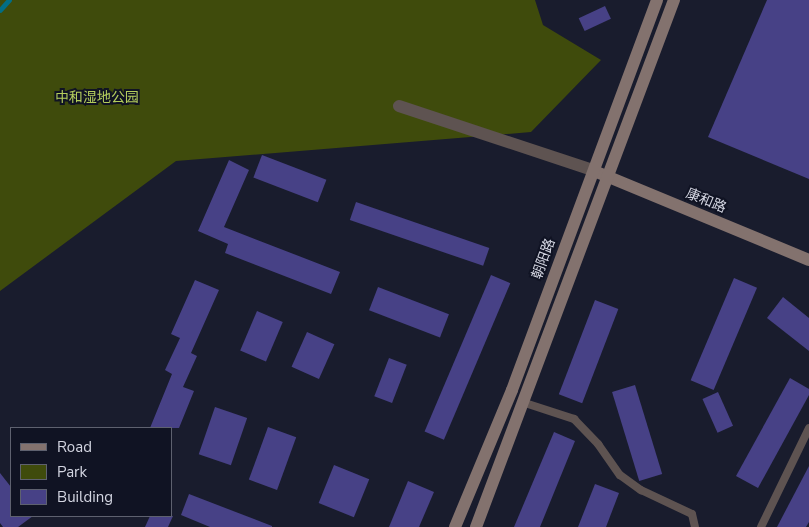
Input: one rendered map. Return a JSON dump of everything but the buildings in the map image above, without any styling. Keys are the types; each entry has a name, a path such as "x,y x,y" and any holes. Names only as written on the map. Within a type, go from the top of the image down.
{"main road":[{"name":"朝阳路","path":"455,527 512,390 592,170 657,0"},
{"path":"476,527 525,403 606,176 674,0"},
{"name":"康和路","path":"592,170 809,260"}],"street":[{"path":"399,106 592,170"}],"lane":[{"path":"525,403 574,419 598,444 620,475 650,495 692,514 695,527"},
{"path":"761,527 809,428"}],"green space":[{"name":"中和湿地公园","path":"0,0 535,0 543,25 601,60 531,132 176,161 0,291"}],"waterway":[{"path":"0,10 9,0"}]}
